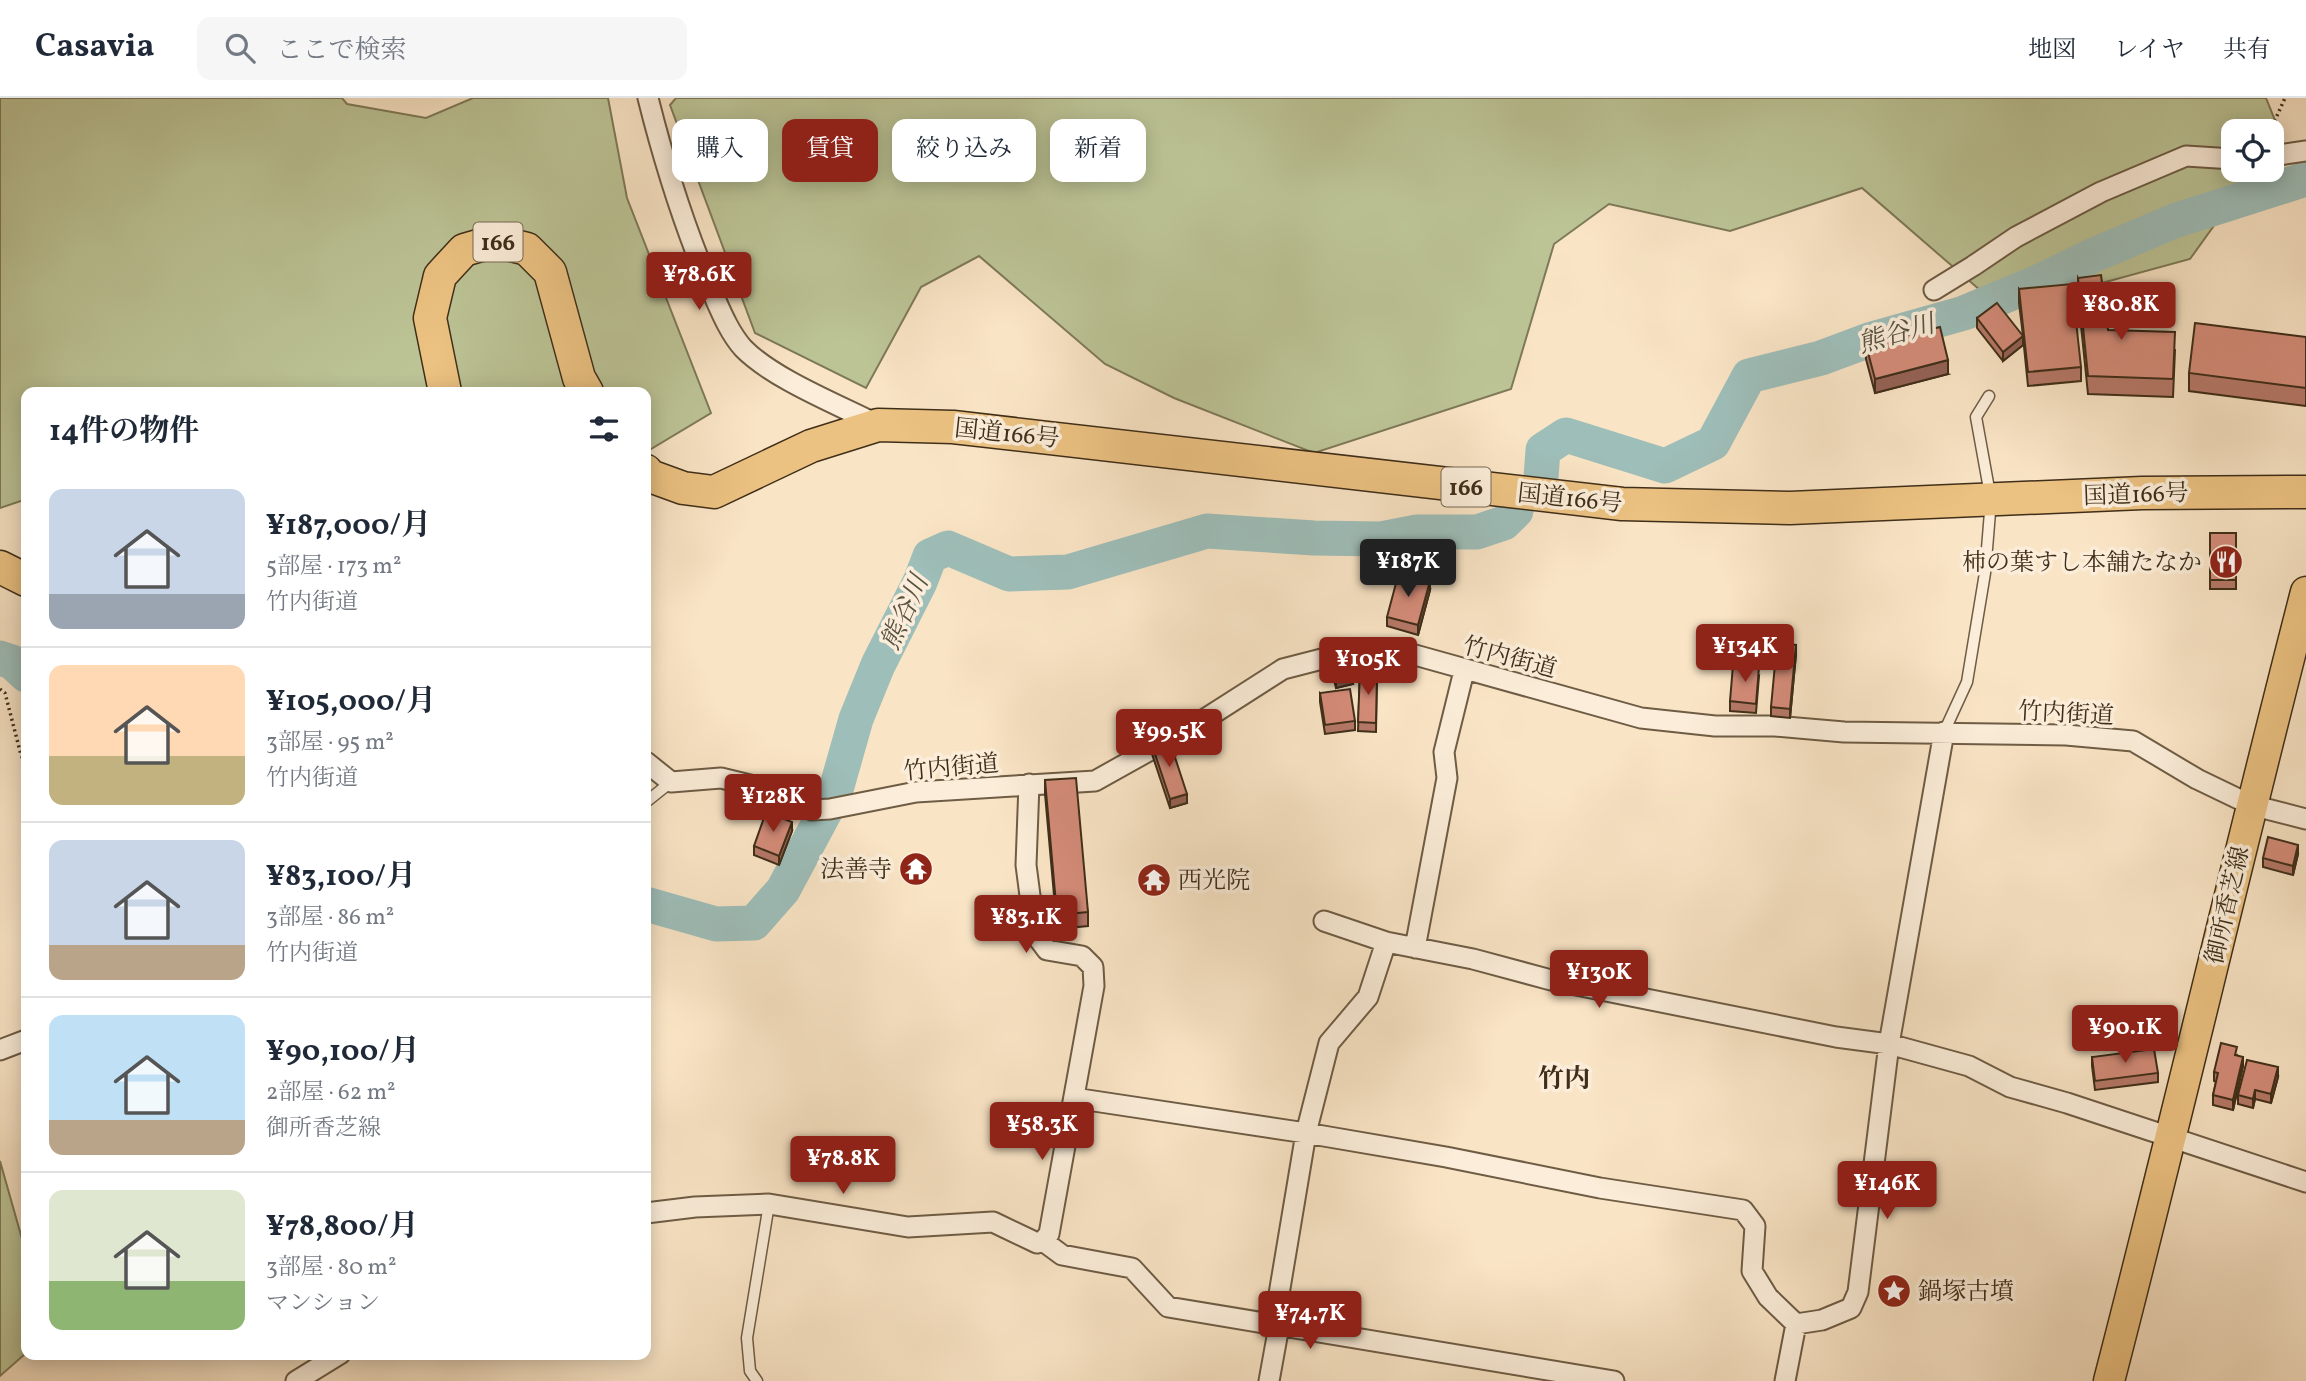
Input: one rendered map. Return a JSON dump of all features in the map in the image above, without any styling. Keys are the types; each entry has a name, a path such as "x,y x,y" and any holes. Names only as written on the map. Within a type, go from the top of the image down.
{"highway":[{"name":"166","path":"444,387 430,318 440,276 464,250 495,242 527,249 550,272 579,378 584,387"},
{"name":"国道166号","path":"651,476 683,488 714,492 811,446 878,425 953,426 1622,504 1790,508 2142,493 2306,492"},
{"path":"0,567 21,578"}],"main road":[{"name":"御所香芝線","path":"2109,1381 2172,1138 2251,805 2306,592"}],"street":[{"path":"648,98 697,256 723,316 743,347 774,372 878,425"},
{"path":"2284,154 2306,151"},
{"path":"1934,290 2016,237 2101,192 2186,156 2221,158"},
{"name":"竹内街道","path":"671,782 721,778 754,786 821,809 916,792 1095,781 1197,724 1283,670 1353,651 1415,655 1464,671 1641,718 1715,726 1775,726 1844,732 2066,735 2133,741 2197,779 2251,805 2306,819"},
{"path":"1415,947 1447,778 1444,752 1464,671"},
{"path":"1796,1324 1822,1320 1851,1308 1858,1292 1889,1044 1944,732"},
{"path":"651,766 671,782"},
{"path":"651,1212 695,1207 769,1204 908,1227 993,1222 1037,1243 1043,1241 1049,1234 1094,986 1093,967 1083,956 1047,950 1035,934 1026,864 1029,784"},
{"path":"1324,920 1386,942 1473,959 1650,1001 1836,1037 1889,1044 1969,1066 2010,1087 2306,1182"},
{"path":"1269,1381 1279,1326 1276,1311 1306,1133 1329,1043 1368,997 1386,942"},
{"path":"0,1049 21,1042"},
{"path":"1074,1098 1306,1133 1446,1157 1600,1188 1743,1210 1755,1226 1752,1271 1768,1297 1796,1324"},
{"path":"1043,1241 1062,1255 1132,1268 1168,1307 1614,1381"},
{"path":"1785,1381 1796,1324"},
{"path":"296,1381 330,1360"}],"lane":[{"path":"1944,732 1967,682 1985,573 1991,500 1976,416 1989,396"},
{"path":"651,798 671,782"},
{"path":"757,1381 750,1371 747,1338 769,1204"}],"path":[{"path":"2275,119 2285,98"},
{"path":"0,689 5,694 21,755"}],"green space":[{"path":"0,98 342,98 347,104 426,118 473,98 608,98 627,198 711,413 651,449 651,387 21,387 21,501 0,508"},
{"path":"676,98 2266,98 2274,119 2221,119 2221,182 2245,182 2190,259 2003,310 1862,188 1730,231 1609,204 1554,244 1511,389 1314,453 1174,398 1105,364 979,256 921,287 866,388 755,333 699,182 768,182 768,119 675,119 670,105"},
{"path":"0,1161 21,1235 21,1357 0,1376"}],"building":[{"path":"2101,275 2108,330 2175,332 2173,379 2088,376 2078,278"},
{"path":"2072,284 2081,367 2028,372 2019,289"},
{"path":"1997,303 2023,336 2003,352 1977,318"},
{"path":"2195,323 2306,337 2306,388 2189,373"},
{"path":"1940,327 1948,360 1875,379 1866,345"},
{"path":"2210,533 2236,533 2236,580 2210,580"},
{"path":"1399,572 1430,581 1418,625 1387,617"},
{"path":"1777,643 1796,645 1790,709 1771,707"},
{"path":"1346,650 1353,675 1336,679 1330,654"},
{"path":"1733,665 1759,667 1756,704 1730,701"},
{"path":"1360,671 1377,672 1376,723 1358,722"},
{"path":"1350,689 1355,721 1325,725 1320,693"},
{"path":"1169,739 1187,794 1170,799 1152,745"},
{"path":"1076,778 1088,912 1057,915 1045,780"},
{"path":"766,812 792,822 779,856 754,846"},
{"path":"2268,837 2298,845 2293,866 2263,858"},
{"path":"2221,1043 2237,1047 2235,1055 2243,1057 2233,1100 2213,1095 2218,1073 2214,1072"},
{"path":"2154,1049 2158,1073 2095,1081 2092,1057"},
{"path":"2247,1060 2278,1067 2271,1094 2255,1090 2253,1099 2238,1095"}],"waterway":[{"name":"熊谷川","path":"1541,477 1543,450 1566,435 1665,466 1713,443 1749,376 1821,358 1872,339 1964,313 2174,221 2306,179"},
{"name":"熊谷川","path":"651,905 716,924 754,923 783,890 835,793 856,719 878,665 920,582 930,556 948,548 1009,574 1068,572 1207,531 1381,539 1417,532 1477,532 1504,523 1516,511"},
{"name":"熊谷川","path":"0,658 12,662 21,670"}],"place":[{"name":"柿の葉すし本舗たなか","path":"2226,562"},
{"name":"法善寺","path":"916,869"},
{"name":"西光院","path":"1154,880"},
{"name":"鍋塚古墳","path":"1894,1291"}],"district":[{"name":"竹内","path":"1564,1078"}]}
